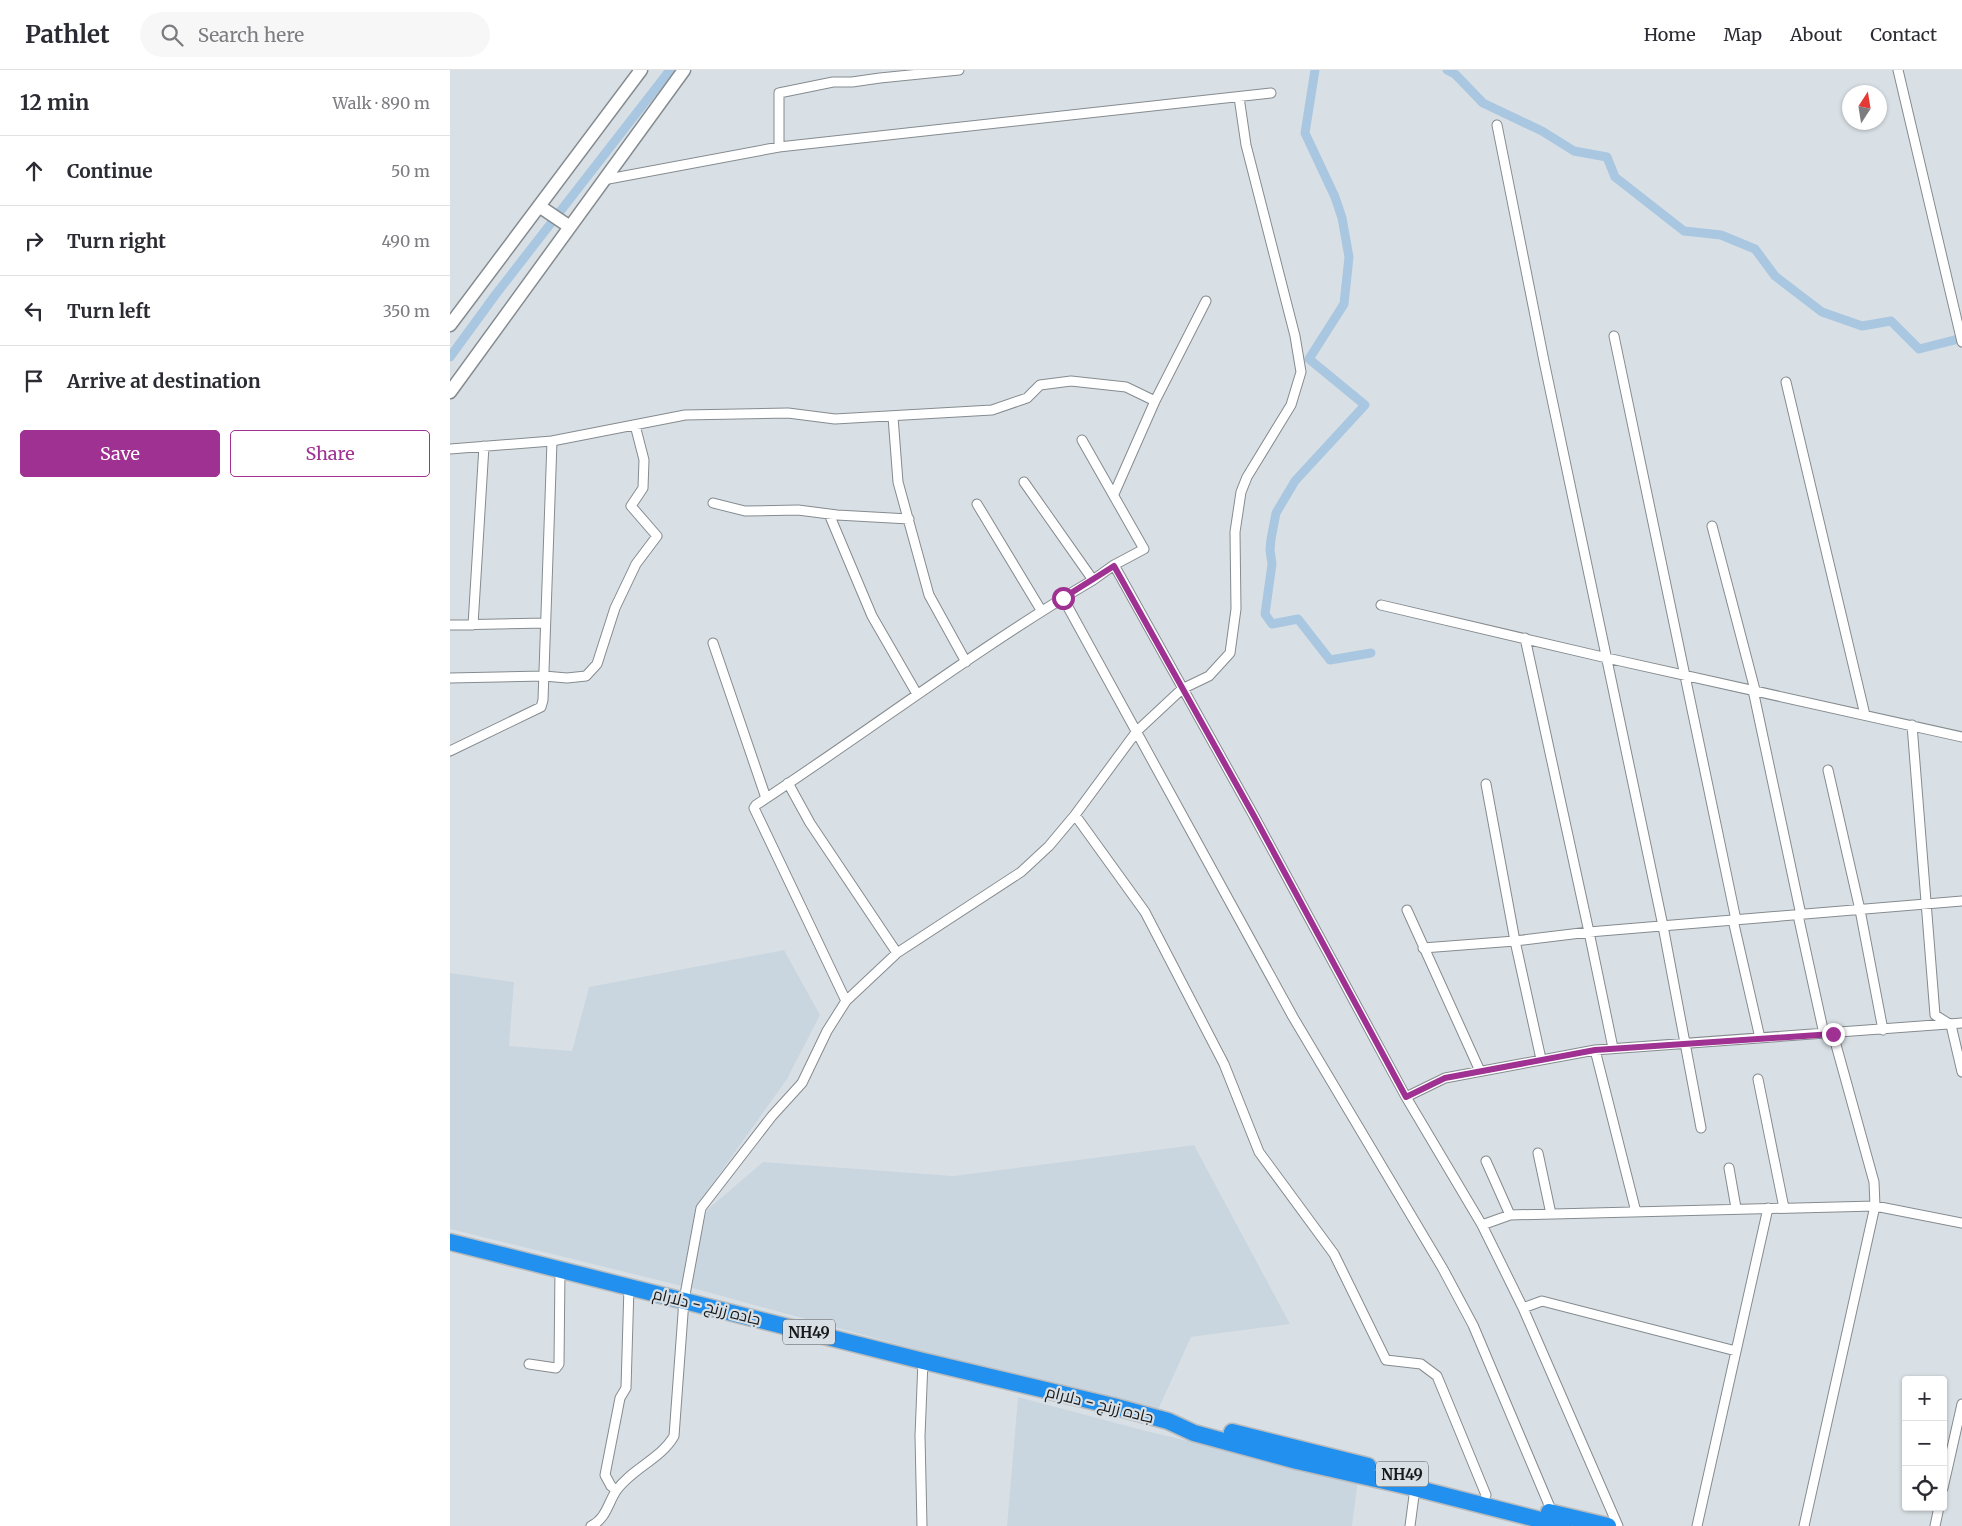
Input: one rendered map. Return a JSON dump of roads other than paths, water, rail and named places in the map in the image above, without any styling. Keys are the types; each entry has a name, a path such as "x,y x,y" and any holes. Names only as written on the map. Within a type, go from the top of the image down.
{"highway":[{"name":"جاده زرنج - دلارام","path":"450,1242 1168,1421 1203,1436 1297,1461 1415,1488 1523,1521 1564,1526"},
{"name":"جاده زرنج - دلارام","path":"1168,1421 1196,1423 1608,1526"}],"street":[{"path":"450,324 641,70"},
{"path":"450,392 684,70"},
{"path":"779,147 779,93 833,82 852,82 959,70"},
{"path":"1898,70 1962,342"},
{"path":"603,180 779,147 1271,93"},
{"path":"592,1526 601,1519 616,1490 666,1446 674,1436 684,1300 701,1208 772,1116 802,1082 827,1031 846,1001 897,953 1021,872 1049,846 1075,815 1137,731 1182,689 1208,676 1230,653 1236,608 1235,532 1241,492 1247,477 1291,405 1301,372 1296,336 1246,145 1239,97"},
{"path":"1496,124 1664,926 1701,1128"},
{"path":"539,206 570,227"},
{"path":"1114,494 1154,401 1206,301"},
{"path":"1614,336 1760,1038"},
{"path":"450,449 552,441 685,415 788,413 835,419 992,410 1027,398 1040,385 1072,381 1126,387 1154,401"},
{"path":"1786,382 1865,715"},
{"path":"893,417 898,482 910,519 929,595 966,662"},
{"path":"450,678 544,676 567,678 586,676 597,664 615,608 636,564 657,536 631,506 642,488 644,460 635,425"},
{"path":"846,1001 754,808 1041,610 1144,549 1082,440"},
{"path":"450,751 540,707 543,700 552,441"},
{"path":"472,625 484,446"},
{"path":"1024,482 1093,580"},
{"path":"713,503 745,511 798,510 829,514 910,519"},
{"path":"977,504 1041,610"},
{"path":"829,514 872,616 917,694"},
{"path":"1712,526 1754,690 1800,915 1828,1034 1874,1182 1875,1206 1804,1526"},
{"path":"1114,566 1254,816 1406,1097 1482,1225 1523,1308 1618,1526"},
{"path":"1063,598 1293,1017 1438,1261 1473,1325 1552,1512"},
{"path":"1381,605 1607,658 1962,737"},
{"path":"450,625 545,623"},
{"path":"1525,638 1589,932 1612,1048"},
{"path":"713,643 766,798"},
{"path":"1912,725 1935,1016 1951,1025 1962,1072"},
{"path":"1828,770 1860,910 1883,1030"},
{"path":"788,783 810,823 897,953"},
{"path":"1486,784 1515,941 1541,1059"},
{"path":"1075,815 1145,912 1224,1064 1259,1152 1334,1254 1386,1360 1421,1364 1437,1376 1486,1495"},
{"path":"1423,948 1515,941 1589,932 1962,901"},
{"path":"1407,910 1480,1071"},
{"path":"1406,1097 1445,1078 1595,1050 1962,1023"},
{"path":"1595,1050 1636,1212"},
{"path":"1758,1080 1784,1208"},
{"path":"1538,1153 1551,1214"},
{"path":"1486,1160 1510,1215"},
{"path":"1729,1168 1736,1208"},
{"path":"1482,1225 1510,1215 1875,1206 1962,1223"},
{"path":"1697,1526 1768,1208"},
{"path":"529,1364 556,1368 559,1364 560,1269"},
{"path":"616,1490 611,1486 605,1475 620,1398 626,1388 629,1286"},
{"path":"1523,1308 1542,1301 1736,1351"},
{"path":"922,1526 920,1436 923,1361"},
{"path":"1947,1470 1962,1404"},
{"path":"1410,1526 1415,1488"},
{"path":"1935,1526 1938,1511"}],"waterway":[{"path":"450,357 496,294 670,70"},
{"path":"1315,70 1305,133 1335,197 1342,218 1349,257 1344,304 1309,359 1365,405 1295,481 1276,513 1271,539 1272,564 1265,614 1272,624 1298,619 1330,660 1371,653"},
{"path":"1447,70 1455,74 1483,103 1542,131 1574,151 1607,157 1615,177 1684,231 1721,235 1755,249 1775,276 1822,312 1862,326 1891,321 1919,349 1962,338"}]}
